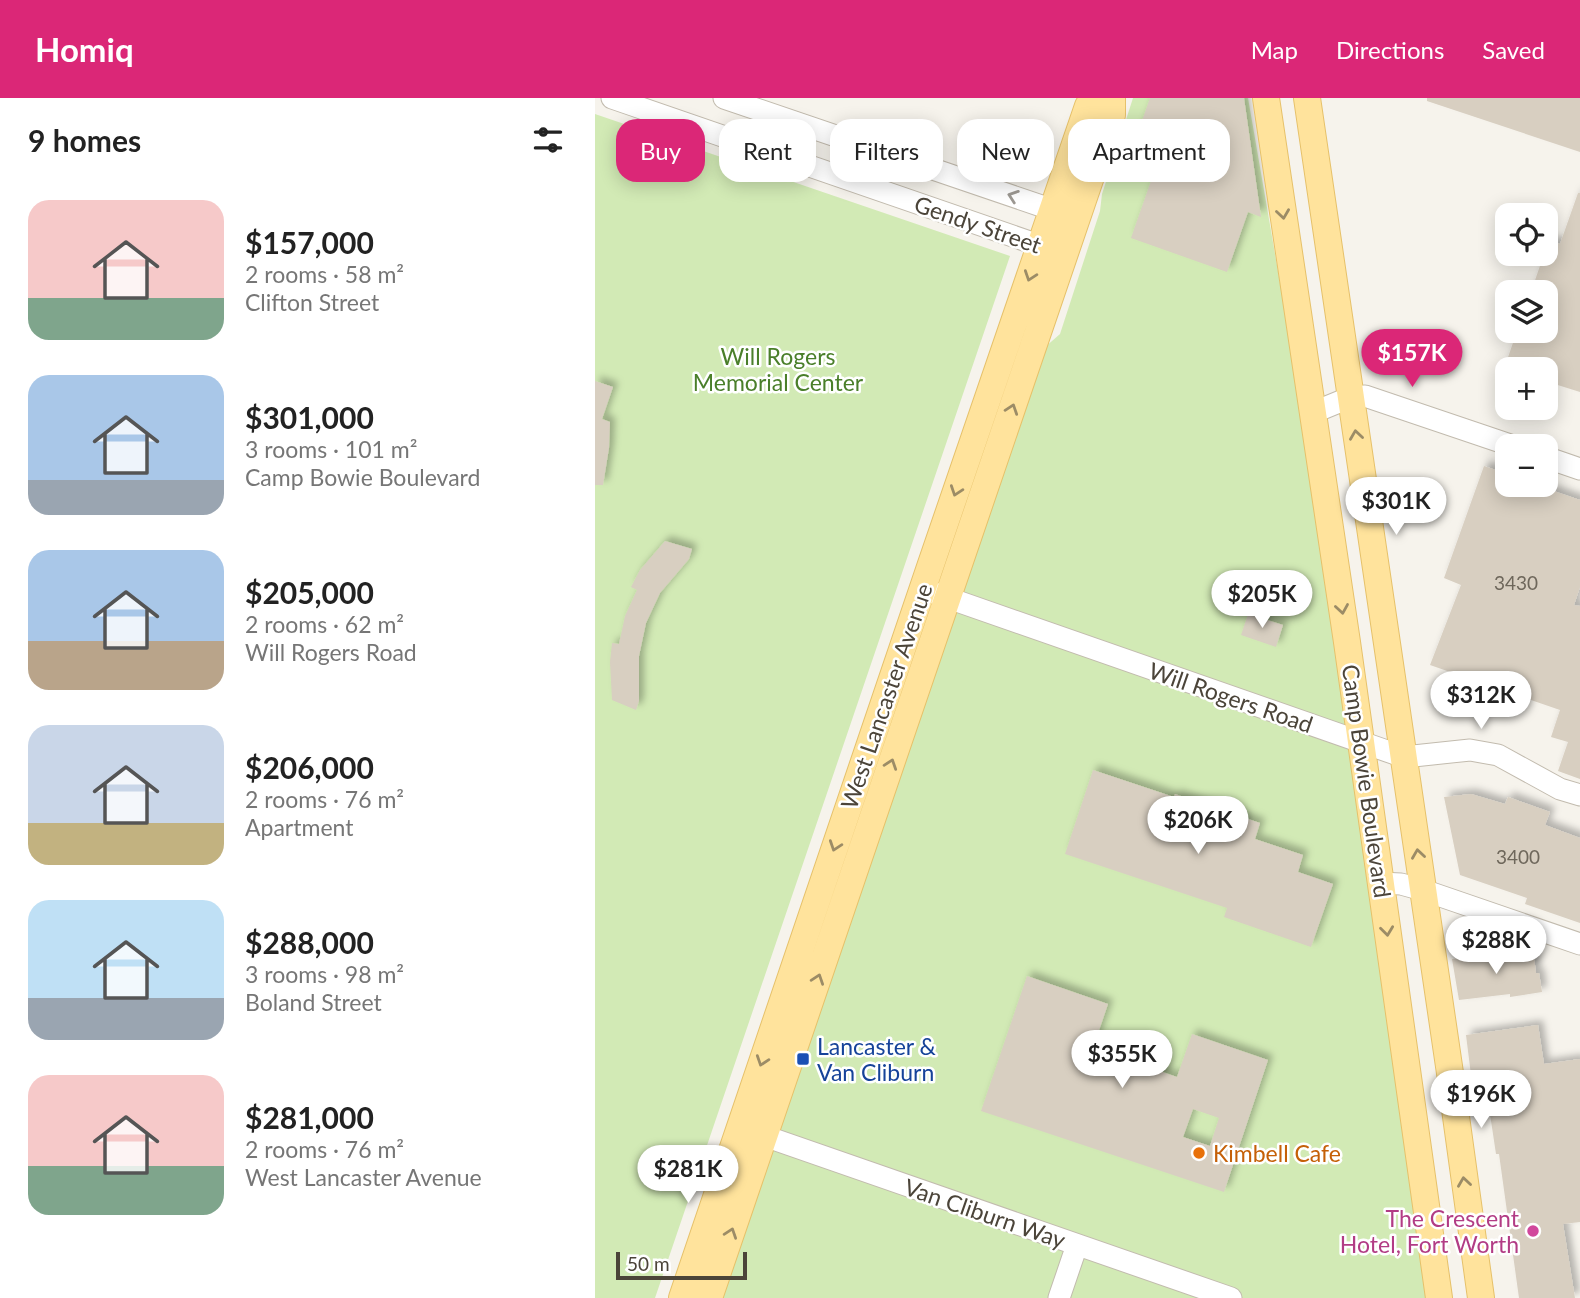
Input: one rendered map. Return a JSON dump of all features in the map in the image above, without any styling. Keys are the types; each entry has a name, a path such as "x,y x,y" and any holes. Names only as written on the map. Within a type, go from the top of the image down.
{"main road":[{"name":"West Lancaster Avenue","path":"1065,214 1088,106 1095,98"},
{"name":"West Lancaster Avenue","path":"682,1298 923,588 1065,214 1112,115 1112,98"},
{"name":"Camp Bowie Boulevard","path":"1266,98 1347,642 1439,1298"},
{"name":"Camp Bowie Boulevard","path":"1307,98 1443,1020 1481,1298"},
{"name":"West Lancaster Avenue","path":"709,1298 948,597 1053,249"},
{"path":"1400,1026 1443,1020"},
{"path":"1407,1078 1450,1073"}],"street":[{"name":"Gendy Street","path":"612,98 666,107 1053,249"},
{"name":"Gendy Street","path":"724,98 1065,214"},
{"path":"1312,413 1351,397 1365,396 1495,440"},
{"path":"1558,461 1580,469"},
{"name":"Will Rogers Road","path":"923,588 1404,757 1470,750 1498,755 1560,789 1580,795"},
{"path":"1380,883 1401,884 1423,890 1580,944"},
{"name":"Van Cliburn Way","path":"739,1127 1230,1298"},
{"path":"1059,1298 1077,1245"}],"green space":[{"path":"1133,98 1248,98 1306,433 1426,1298 721,1298 1044,348 1060,334 1100,211 1106,182 1230,182 1230,119 1126,119"},
{"name":"Will Rogers Memorial Center","path":"595,114 616,121 616,182 705,182 705,152 719,156 719,182 794,182 1010,256 655,1298 595,1298"}],"building":[{"path":"1150,98 1244,98 1261,217 1248,212 1227,272 1131,238 1151,182 1230,182 1230,119 1143,119"},
{"path":"1427,98 1580,98 1580,152 1427,101"},
{"path":"1580,193 1580,392 1558,385 1558,357 1508,357 1513,343 1558,343 1558,280 1535,280 1540,266 1558,266 1558,243 1560,244"},
{"path":"595,381 613,387 602,419 610,422 603,485 595,485"},
{"path":"1484,466 1495,470 1495,497 1558,497 1558,492 1580,500 1580,587 1574,605 1580,606 1580,779 1558,771 1568,742 1551,737 1560,710 1430,665 1461,585 1444,578"},
{"path":"665,541 692,549 689,559 660,593 646,623 639,656 639,701 636,710 612,700 612,643 619,644 625,616 637,590 631,587 640,570"},
{"path":"1248,614 1283,625 1276,647 1241,635"},
{"path":"1093,770 1260,823 1255,839 1303,855 1298,872 1333,884 1311,947 1224,917 1227,908 1065,854"},
{"path":"1471,794 1505,804 1508,797 1550,812 1545,825 1580,838 1580,923 1525,904 1527,898 1460,875 1444,797"},
{"path":"1501,952 1501,956 1523,953 1534,957 1542,992 1459,1000 1452,959"},
{"path":"1027,976 1108,1004 1093,1048 1177,1077 1192,1034 1268,1060 1224,1192 981,1111","holes":["1193,1109 1219,1118 1210,1146 1183,1137"]},
{"path":"1538,1025 1544,1064 1580,1059 1580,1222 1563,1224 1575,1298 1519,1298 1499,1154 1496,1154 1484,1074 1471,1075 1466,1035"}],"place":[{"name":"Lancaster & Van Cliburn","path":"803,1059"},
{"name":"Kimbell Cafe","path":"1199,1153"},
{"name":"The Crescent Hotel, Fort Worth","path":"1533,1231"}]}
